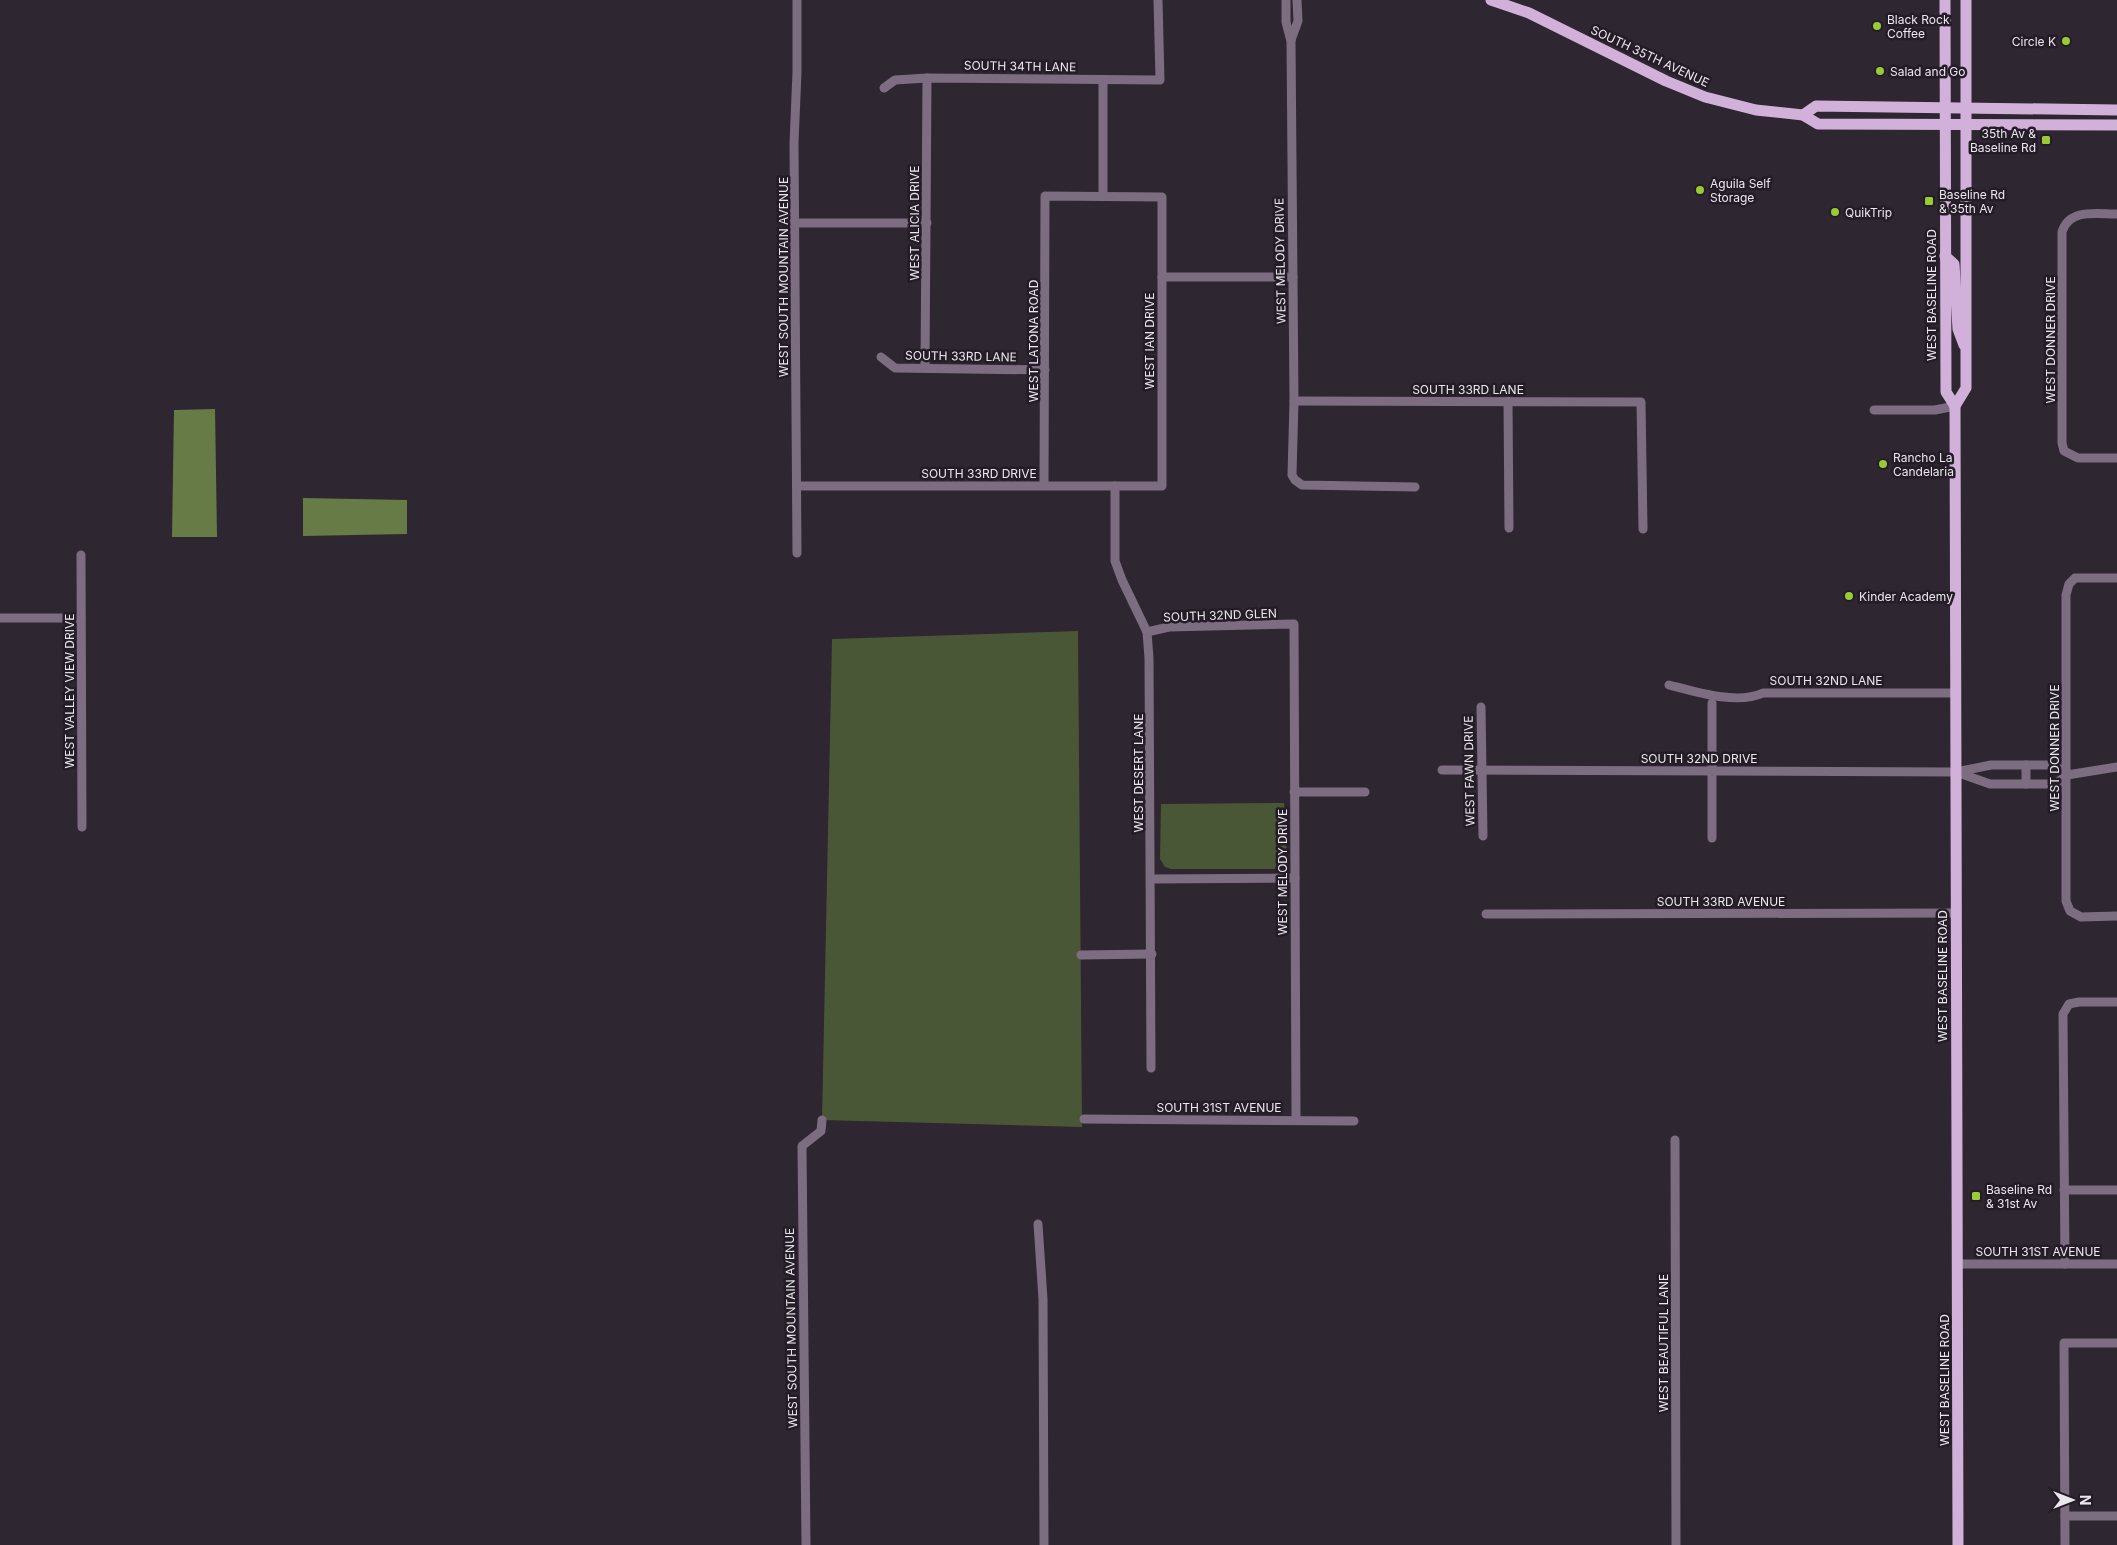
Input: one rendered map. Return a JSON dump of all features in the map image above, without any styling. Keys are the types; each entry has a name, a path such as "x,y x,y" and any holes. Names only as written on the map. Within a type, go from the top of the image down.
{"main road":[{"name":"SOUTH 35TH AVENUE","path":"1491,0 1529,13 1666,81 1705,97 1756,110 1803,115 1818,124 2117,125"},
{"name":"WEST BASELINE ROAD","path":"1945,0 1946,392 1955,406"},
{"name":"WEST BASELINE ROAD","path":"1958,1545 1955,406 1966,388 1967,354 1968,109 1966,0"},
{"name":"SOUTH 35TH AVENUE","path":"1803,115 1816,106 2117,110"},
{"path":"1945,256 1954,264 1958,329 1967,354"}],"street":[{"name":"WEST SOUTH MOUNTAIN AVENUE","path":"797,0 797,72 794,143 797,553"},
{"name":"SOUTH 34TH LANE","path":"884,88 894,80 927,78 1160,80 1158,0"},
{"name":"WEST MELODY DRIVE","path":"1286,0 1286,22 1291,40 1294,402 1292,474 1295,480 1302,485 1415,487"},
{"name":"WEST MELODY DRIVE","path":"1291,40 1298,21 1297,0"},
{"name":"WEST ALICIA DRIVE","path":"926,368 927,78"},
{"path":"1103,80 1103,196"},
{"name":"WEST LATONA ROAD","path":"1044,486 1045,196 1103,196"},
{"name":"WEST IAN DRIVE","path":"1103,196 1162,197 1162,486"},
{"name":"WEST DONNER DRIVE","path":"2117,214 2079,214 2071,217 2065,223 2062,232 2062,443 2064,451 2070,456 2078,458 2117,458"},
{"path":"795,223 927,223"},
{"path":"1162,278 1293,277"},
{"name":"SOUTH 33RD LANE","path":"881,358 895,368 1045,370"},
{"path":"1508,401 1509,528"},
{"name":"SOUTH 33RD LANE","path":"1294,402 1641,402 1643,529"},
{"path":"1874,410 1935,410 1955,406"},
{"name":"SOUTH 33RD DRIVE","path":"797,486 1162,486"},
{"name":"WEST DESERT LANE","path":"1115,486 1115,561 1147,632 1149,658 1152,954 1151,1068"},
{"name":"WEST VALLEY VIEW DRIVE","path":"81,555 82,827"},
{"name":"WEST DONNER DRIVE","path":"2117,578 2075,578 2068,584 2066,594 2066,901 2070,911 2081,917 2117,916"},
{"path":"0,618 81,618"},
{"name":"WEST MELODY DRIVE","path":"1294,624 1296,1120"},
{"name":"SOUTH 32ND GLEN","path":"1147,632 1169,627 1294,624"},
{"name":"SOUTH 32ND LANE","path":"1669,685 1714,696 1750,697 1763,693 1955,693"},
{"path":"1712,703 1712,838"},
{"name":"WEST FAWN DRIVE","path":"1481,707 1483,836"},
{"path":"1956,772 1991,765 2054,765 2067,775"},
{"path":"2026,765 2026,784"},
{"path":"1956,772 1990,784 2055,784 2067,775 2117,767"},
{"name":"SOUTH 32ND DRIVE","path":"1442,770 1956,772"},
{"path":"1294,792 1365,792"},
{"path":"1151,879 1295,878"},
{"name":"SOUTH 33RD AVENUE","path":"1486,914 1956,913"},
{"path":"1081,955 1152,954"},
{"path":"2065,1264 2063,1014 2069,1004 2079,1002 2117,1002"},
{"name":"SOUTH 31ST AVENUE","path":"1084,1119 1354,1121"},
{"name":"WEST SOUTH MOUNTAIN AVENUE","path":"806,1545 802,1146 821,1131 822,1120"},
{"name":"WEST BEAUTIFUL LANE","path":"1675,1140 1676,1545"},
{"path":"2064,1190 2117,1190"},
{"path":"1038,1224 1043,1299 1044,1545"},
{"name":"SOUTH 31ST AVENUE","path":"1958,1264 2117,1264"},
{"path":"2065,1545 2064,1343 2117,1343"},
{"path":"2065,1516 2117,1516"}],"shaded area":[{"path":"215,409 217,537 172,537 174,410"},
{"path":"303,498 407,500 407,534 303,536"},
{"path":"1078,631 1082,1127 822,1120 832,639"},
{"path":"1284,803 1287,856 1275,869 1171,869 1165,867 1160,859 1161,804"}],"place":[{"name":"Black Rock Coffee","path":"1877,26"},
{"name":"Circle K","path":"2066,41"},
{"name":"Salad and Go","path":"1880,71"},
{"name":"35th Av & Baseline Rd","path":"2046,140"},
{"name":"Aguila Self Storage","path":"1700,190"},
{"name":"Baseline Rd & 35th Av","path":"1929,201"},
{"name":"QuikTrip","path":"1835,212"},
{"name":"Rancho La Candelaria","path":"1883,464"},
{"name":"Kinder Academy","path":"1849,596"},
{"name":"Baseline Rd & 31st Av","path":"1976,1196"}]}
